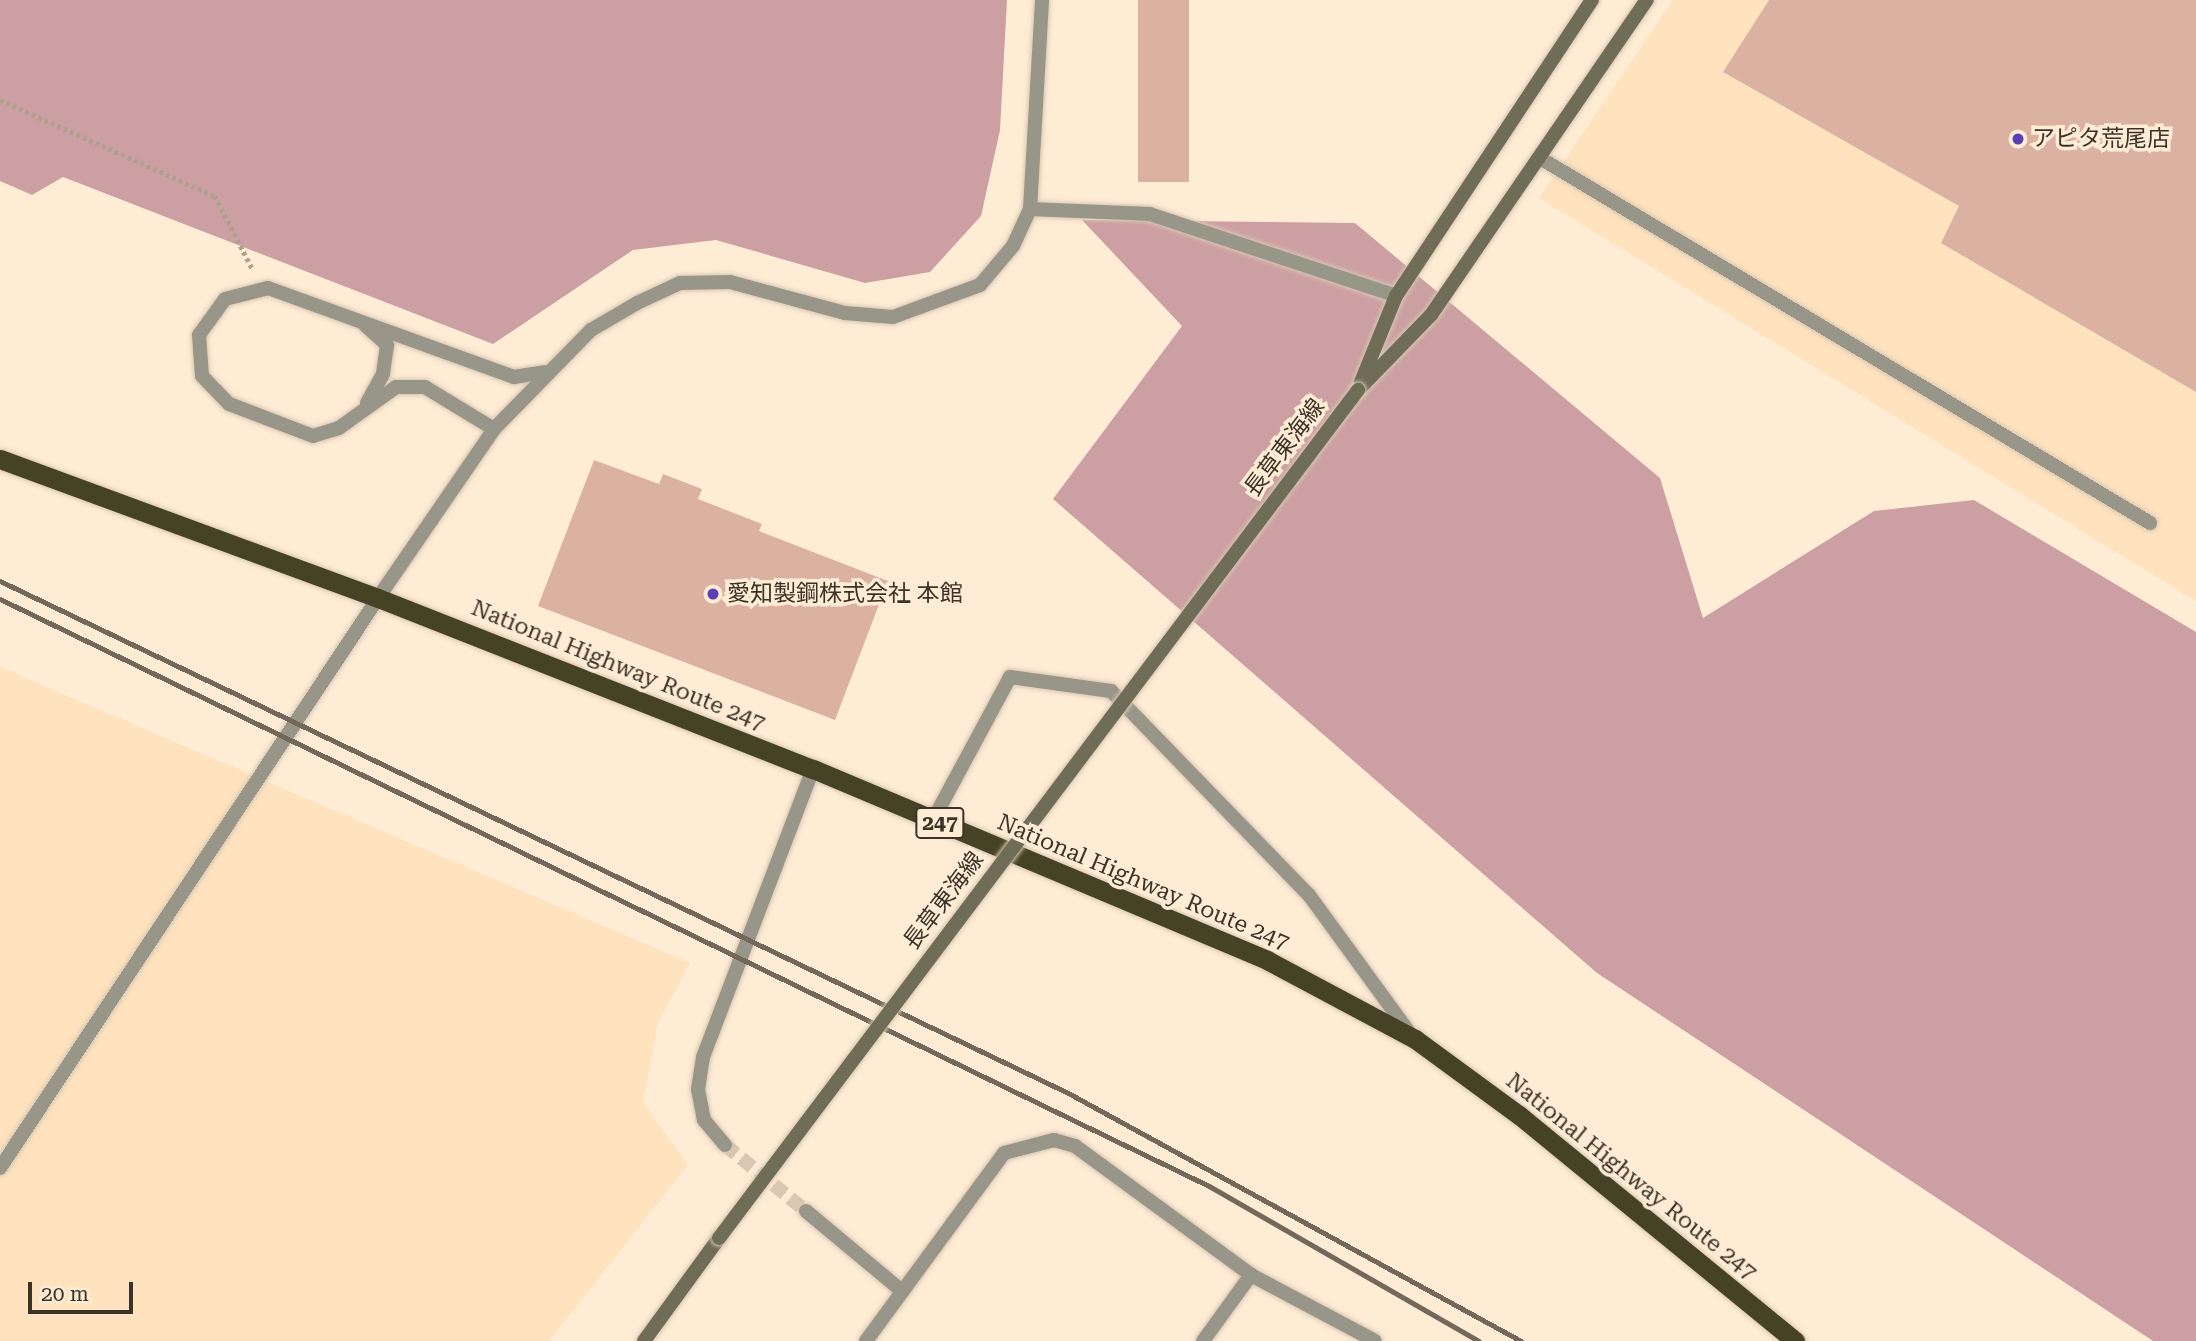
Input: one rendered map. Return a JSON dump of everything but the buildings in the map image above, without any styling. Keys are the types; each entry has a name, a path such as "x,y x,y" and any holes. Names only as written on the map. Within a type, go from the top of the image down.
{"highway":[{"name":"National Highway Route 247","path":"0,459 378,597 813,769 1267,960 1415,1039 1519,1115 1795,1341"}],"main road":[{"name":"長草東海線","path":"1358,390 1396,296 1592,0"},
{"name":"長草東海線","path":"644,1341 1358,390 1431,315 1647,0"}],"street":[{"path":"0,1168 378,597 494,429 545,372 591,330 680,283 730,282 845,313 893,317 943,302 980,285 1013,246 1030,209 1042,0"},
{"path":"1540,158 2150,523"},
{"path":"1030,209 1150,214 1396,296"},
{"path":"494,429 425,387 396,387 339,428 313,436 229,404 202,376 198,335 225,299 268,288 514,377 545,372"},
{"path":"356,318 387,345 383,374 366,406"},
{"path":"933,820 1010,677 1111,691 1308,895 1415,1039"},
{"path":"725,1145 704,1120 698,1089 703,1057 813,769"},
{"path":"866,1341 1004,1153 1032,1140 1075,1146 1251,1275 1375,1341"},
{"path":"806,1211 902,1291"},
{"path":"1203,1341 1251,1275"}],"path":[{"path":"0,100 215,196 268,288"}],"shaded area":[{"path":"0,0 1007,0 1000,130 981,216 930,272 865,283 716,240 633,250 493,344 63,177 32,195 0,181"},
{"name":"アピタ荒尾店","path":"1673,0 2196,0 2196,601 1539,198"},
{"path":"1082,220 1355,223 1660,478 1703,618 1874,511 1974,500 2196,632 2196,1341 2153,1341 1597,973 1053,499 1182,326"},
{"path":"0,667 690,963 658,1023 643,1102 688,1165 549,1341 0,1341"}],"tunnel":[{"path":"725,1145 806,1211"}],"railway":[{"path":"0,581 1070,1094 1521,1341"},
{"path":"0,599 1209,1186 1479,1341"}],"place":[{"name":"アピタ荒尾店","path":"2018,139"},
{"name":"愛知製鋼株式会社 本館","path":"713,594"}]}
